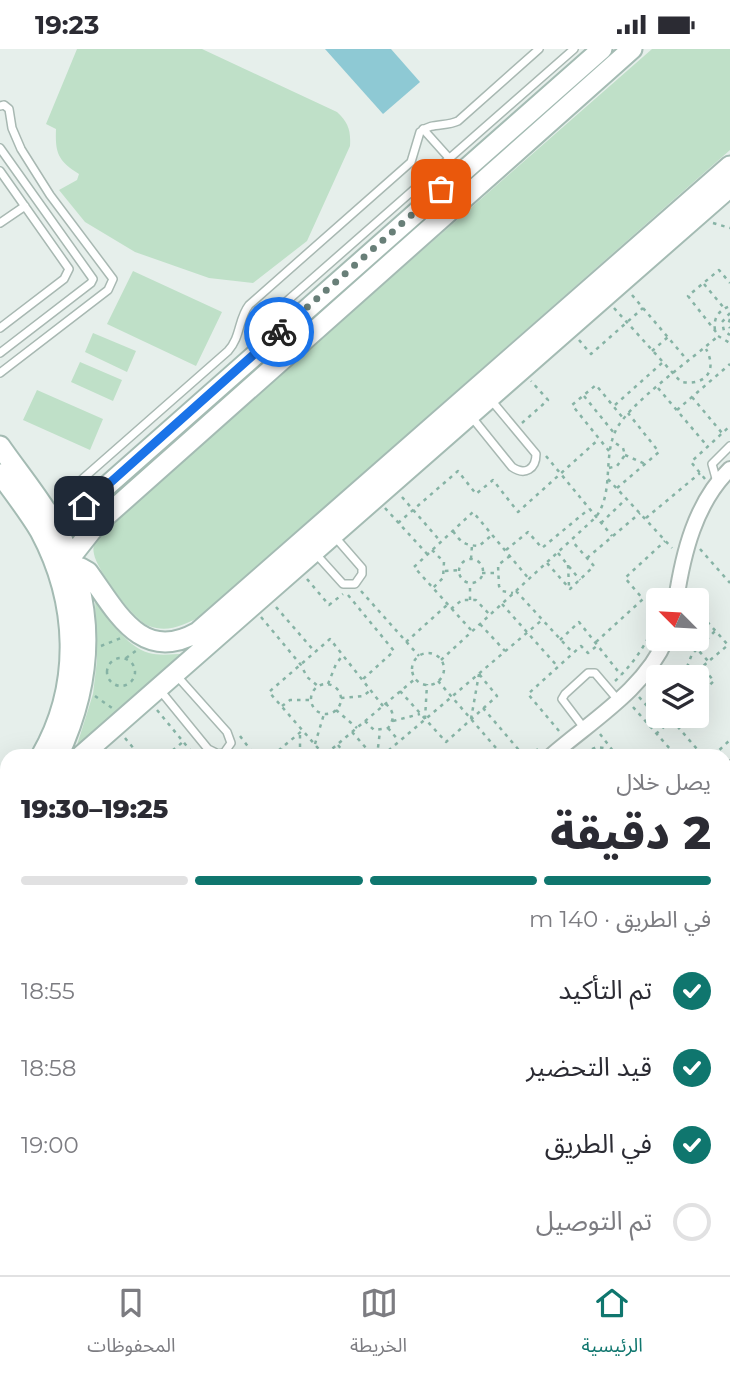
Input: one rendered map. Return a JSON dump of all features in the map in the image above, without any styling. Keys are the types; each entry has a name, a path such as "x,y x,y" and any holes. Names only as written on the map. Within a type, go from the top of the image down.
{"street":[{"path":"48,513 67,514 84,506 268,343 454,165 601,49"},
{"path":"71,563 96,525 632,49"},
{"path":"454,165 474,188"},
{"path":"91,749 125,724 176,674 723,192 730,166"},
{"path":"71,563 88,572 125,623 138,635 151,640 176,641 188,637 207,625 723,192"},
{"path":"0,446 48,513 71,563 84,613 86,660 77,708 61,749"},
{"path":"679,588 690,538 711,481 730,469"},
{"path":"0,474 31,517 47,546 60,576 69,615 71,655 67,685 60,713 44,749"},
{"path":"559,749 584,728 624,702 659,651"}],"lane":[{"path":"71,489 228,351 237,339 241,318 249,305 411,162 416,152 417,136 424,129 458,121 539,49"},
{"path":"424,129 454,165 572,49"},
{"path":"0,106 7,106 20,149 54,201 111,275 113,283 108,290 0,373"},
{"path":"0,148 93,280 0,353"},
{"path":"0,171 67,265 69,273 0,328"},
{"path":"0,223 25,206"},
{"path":"470,415 512,467 518,471 532,468 536,462 536,454 489,398"},
{"path":"711,481 712,464 730,446"},
{"path":"314,552 343,584 355,584 362,568 334,535"},
{"path":"584,728 564,702 563,696 591,671 624,702"},
{"path":"176,674 228,732 231,743 229,749"},
{"path":"155,697 208,749"}],"path":[{"path":"729,343 718,336 688,296 719,270 730,283"},
{"path":"703,283 724,308"},
{"path":"626,288 688,361"},
{"path":"609,303 681,382 693,384 704,379 710,370 711,358 705,347"},
{"path":"716,332 715,321 724,308 730,306"},
{"path":"575,335 591,354 643,308"},
{"path":"730,313 722,322 724,331 730,335"},
{"path":"730,319 730,328"},
{"path":"441,660 596,517 604,499 614,433 623,418 718,336"},
{"path":"652,351 668,337"},
{"path":"614,406 663,363"},
{"path":"677,410 730,364"},
{"path":"514,417 520,425 548,400 528,377"},
{"path":"704,379 708,383"},
{"path":"610,453 572,405 596,385 623,418"},
{"path":"657,387 708,447"},
{"path":"584,396 614,433"},
{"path":"692,397 722,433"},
{"path":"617,488 659,452 628,413"},
{"path":"711,481 691,462 730,426"},
{"path":"398,523 458,471 476,494 493,480 518,512 599,439"},
{"path":"612,441 623,448 625,455 645,464"},
{"path":"544,454 612,536"},
{"path":"609,468 617,466 625,455"},
{"path":"645,519 700,473"},
{"path":"608,479 676,551"},
{"path":"391,485 441,542"},
{"path":"375,498 428,555"},
{"path":"601,523 626,499"},
{"path":"505,551 528,531 542,548 589,509"},
{"path":"472,632 414,567 473,512 529,579"},
{"path":"587,558 640,513"},
{"path":"453,531 461,543 472,545 482,545 492,535"},
{"path":"570,589 594,566 572,540"},
{"path":"559,731 528,694 581,646 588,653 643,599 625,578 665,541"},
{"path":"471,559 472,545"},
{"path":"697,545 730,583"},
{"path":"432,550 442,559 444,571 443,580 433,588"},
{"path":"558,553 580,580"},
{"path":"510,556 499,563 500,589 515,592 573,653"},
{"path":"471,559 478,562 482,573 478,580 470,583 462,579 459,570 462,562 471,559"},
{"path":"547,563 570,589"},
{"path":"568,565 570,589"},
{"path":"444,571 459,570"},
{"path":"482,573 498,573"},
{"path":"304,576 329,605 345,592 394,651 362,680"},
{"path":"470,583 470,600"},
{"path":"355,584 419,656"},
{"path":"451,609 460,601 470,600 481,603 490,615"},
{"path":"273,604 315,652"},
{"path":"502,604 558,667"},
{"path":"406,642 447,605"},
{"path":"267,610 260,616 301,665 307,677 318,687"},
{"path":"387,749 542,620"},
{"path":"560,640 579,622 621,675"},
{"path":"480,624 505,651"},
{"path":"705,665 728,645 709,624"},
{"path":"709,636 715,631"},
{"path":"96,649 105,643 138,635"},
{"path":"319,749 270,692 330,639 384,705 391,708 393,720 388,728 374,730 365,721"},
{"path":"607,687 635,660 646,643"},
{"path":"699,651 709,662"},
{"path":"416,678 427,684 438,681 444,669 441,660 434,654 419,656"},
{"path":"328,684 343,655"},
{"path":"416,678 414,664 419,656"},
{"path":"101,670 115,659 126,658 134,666 134,677 127,685 117,685 109,677 108,667"},
{"path":"400,691 446,742 497,696 479,674"},
{"path":"471,719 479,674"},
{"path":"331,749 416,678"},
{"path":"438,681 497,749"},
{"path":"328,684 337,689 341,698 336,711 324,714 315,709 312,695 318,687 328,684"},
{"path":"425,719 427,684"},
{"path":"341,698 363,696 371,690"},
{"path":"91,693 114,710 125,724 137,749"},
{"path":"155,697 190,749"},
{"path":"639,697 646,705"},
{"path":"282,706 290,700 312,700"},
{"path":"624,702 670,749"},
{"path":"483,708 518,749"},
{"path":"336,711 356,728"},
{"path":"393,720 421,713"},
{"path":"315,744 324,714"},
{"path":"388,728 399,741"},
{"path":"656,734 663,728"},
{"path":"679,728 697,749"},
{"path":"281,749 302,731"},
{"path":"301,749 302,731"},
{"path":"378,749 380,731"},
{"path":"351,732 369,749"},
{"path":"599,733 611,748"},
{"path":"174,749 184,741"},
{"path":"337,744 341,749"}],"green space":[{"path":"77,49 202,49 337,112 348,127 350,146 307,241 253,283 209,278 135,252 85,222 59,190 77,180 79,174 59,156 56,129 46,124"},
{"path":"652,49 730,49 730,150 200,617 169,628 156,628 142,622 117,594 97,561 93,548 99,534"},
{"path":"133,271 222,312 196,366 107,324"},
{"path":"93,333 136,351 127,372 85,352"},
{"path":"80,362 122,380 113,401 71,382"},
{"path":"37,390 103,419 90,450 23,420"},
{"path":"95,599 118,631 140,649 157,654 183,654 77,745 93,694 97,660"}],"water":[{"path":"325,49 391,49 420,82 383,114"}],"way so far":[{"path":"279,332 441,189"}],"route":[{"path":"84,506 279,332"}]}
